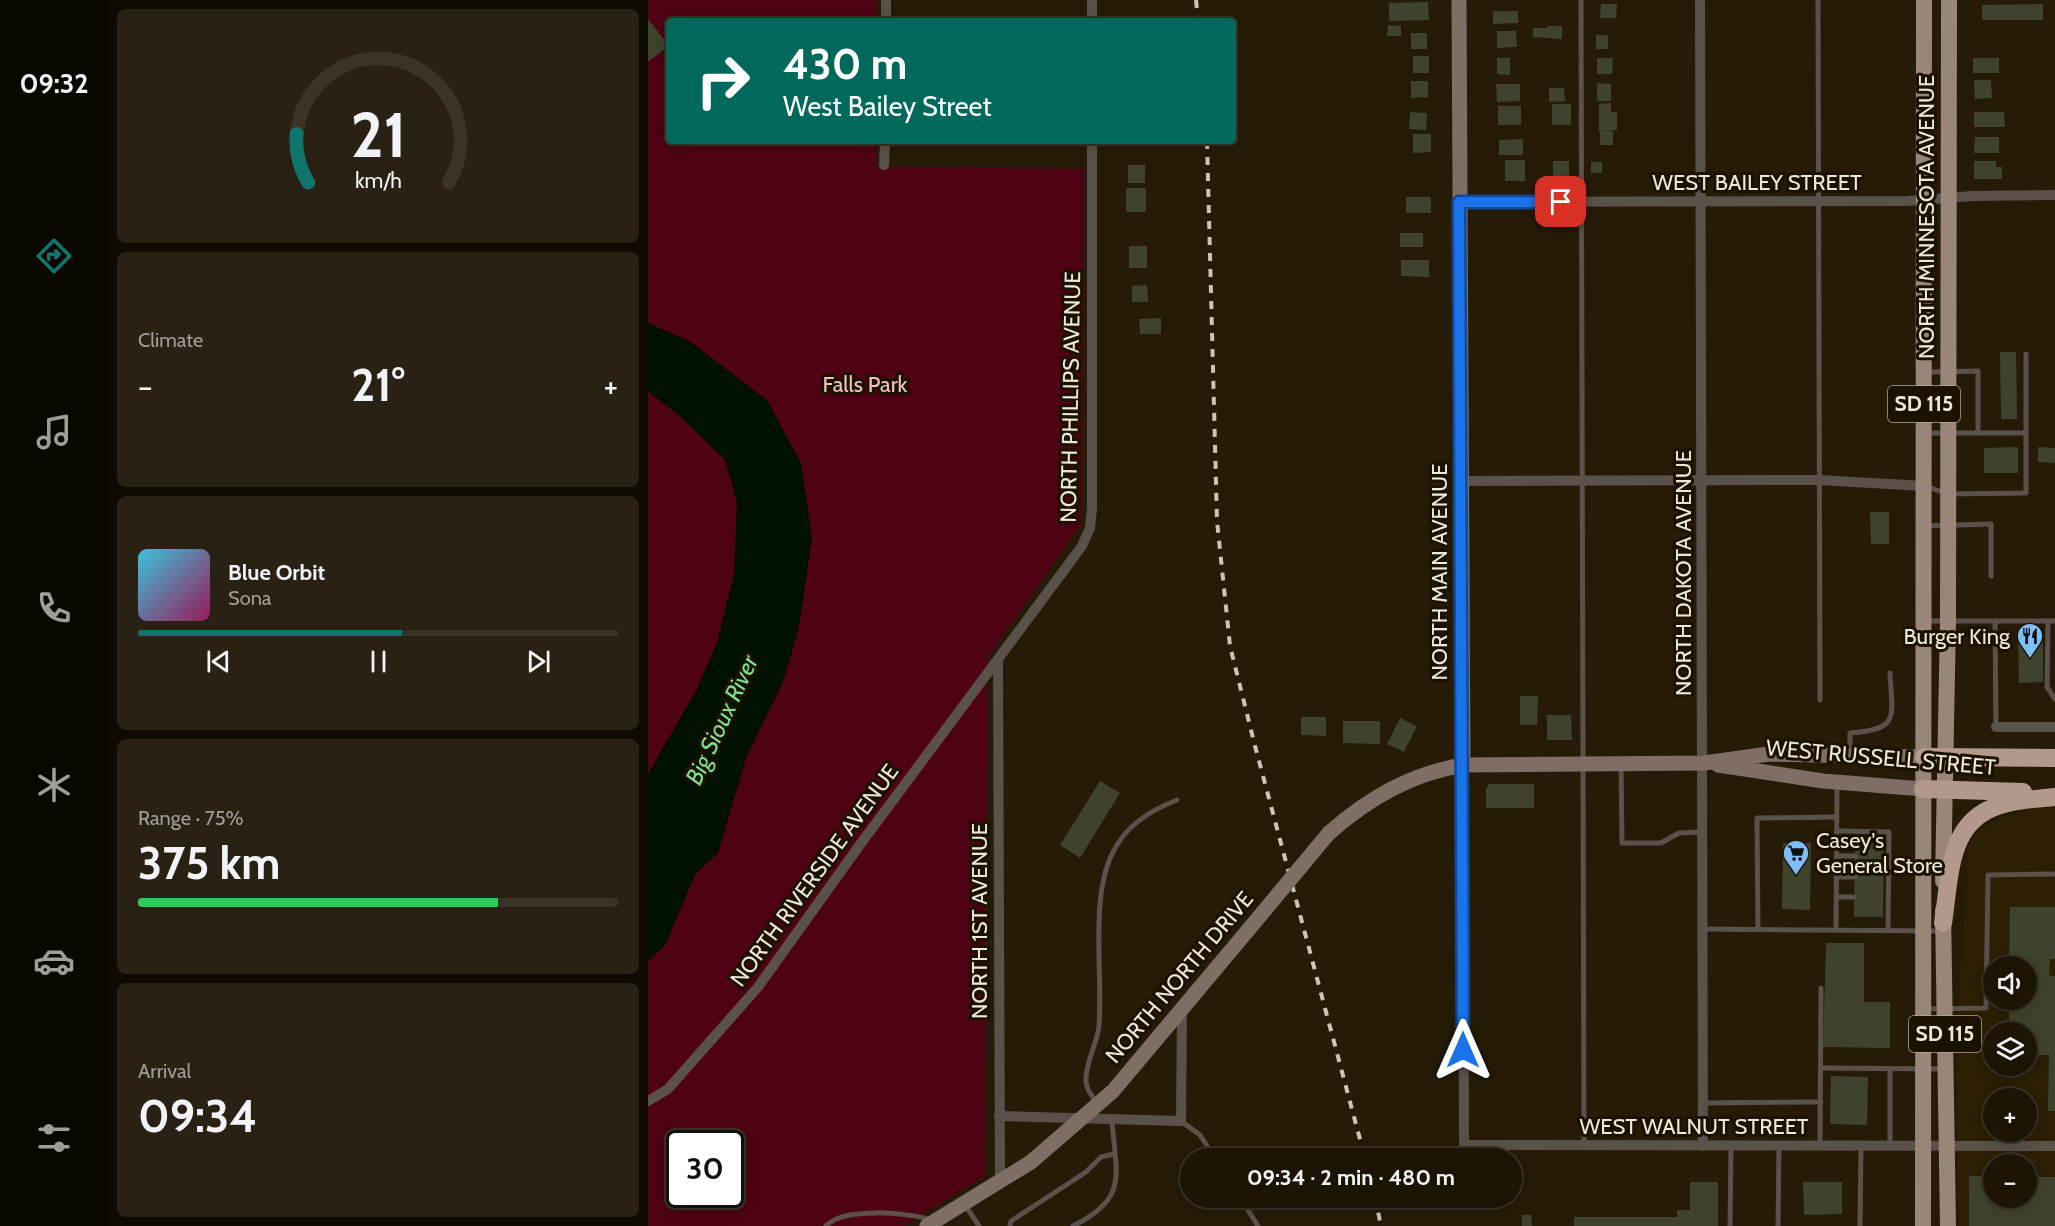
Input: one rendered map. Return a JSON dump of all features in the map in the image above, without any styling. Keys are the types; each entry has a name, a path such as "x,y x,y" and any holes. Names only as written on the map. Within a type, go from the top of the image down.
{"highway":[{"name":"WEST RUSSELL STREET","path":"1924,757 2055,758"},
{"name":"WEST RUSSELL STREET","path":"1923,789 2055,791"},
{"path":"1943,927 1954,849 1971,819 2008,803 2055,797"}],"main road":[{"name":"NORTH MAIN AVENUE","path":"1459,0 1463,765"},
{"name":"NORTH MINNESOTA AVENUE","path":"1923,1226 1924,0"},
{"name":"NORTH MINNESOTA AVENUE","path":"1948,1226 1943,927 1948,621 1949,0"},
{"name":"WEST RUSSELL STREET","path":"1463,765 1704,763 1769,754 1924,757"},
{"name":"WEST RUSSELL STREET","path":"1704,763 1837,782 1923,789"},
{"name":"NORTH NORTH DRIVE","path":"931,1224 1031,1162 1098,1104 1139,1062 1329,833 1355,810 1392,787 1438,769 1463,765"}],"street":[{"path":"886,0 886,18"},
{"path":"1092,0 1092,18"},
{"name":"NORTH DAKOTA AVENUE","path":"1700,0 1704,763 1703,1146"},
{"path":"884,165 885,144"},
{"name":"NORTH PHILLIPS AVENUE","path":"998,660 1082,546 1090,528 1092,508 1092,144"},
{"name":"WEST BAILEY STREET","path":"1459,202 1818,201 2055,195"},
{"path":"1461,481 1819,480 1924,486"},
{"name":"NORTH RIVERSIDE AVENUE","path":"648,1101 675,1082 758,987 998,660"},
{"name":"NORTH 1ST AVENUE","path":"998,660 1000,1181"},
{"name":"WEST RUSSELL STREET","path":"1996,727 2055,727"},
{"name":"NORTH MAIN AVENUE","path":"1463,765 1464,1145"},
{"path":"999,1116 1112,1121 1181,1121 1182,1010"},
{"name":"WEST WALNUT STREET","path":"1464,1145 2055,1146"}],"lane":[{"path":"1581,0 1584,1145"},
{"path":"1818,0 1820,700"},
{"path":"1924,486 1948,494 2026,493 2026,354"},
{"path":"1924,372 1978,371 1978,434"},
{"path":"1924,433 2026,433"},
{"path":"1924,526 1991,524 1991,576"},
{"path":"1924,621 2055,621"},
{"path":"1995,621 1996,727"},
{"path":"2048,621 2047,687 2055,699"},
{"path":"1850,756 1850,733 1870,731 1886,726 1892,717 1890,673"},
{"path":"1621,764 1622,843 1661,843 1679,833 1703,832"},
{"path":"1836,929 1837,782"},
{"path":"1098,1104 1088,1089 1086,1079 1099,1026 1102,885 1111,855 1127,830 1140,818 1177,800"},
{"path":"1758,929 1757,818 1837,817"},
{"path":"1837,831 1888,832 1886,856 1888,930"},
{"path":"1837,856 1855,856"},
{"path":"1923,1009 1986,1008 1988,875 2055,874"},
{"path":"1836,877 1855,877"},
{"path":"1836,897 1854,897"},
{"path":"1703,929 1923,931 1943,927"},
{"path":"1820,1145 1821,988"},
{"path":"1821,1068 1946,1069"},
{"path":"1890,1069 1890,1145"},
{"path":"1703,1103 1821,1102"},
{"path":"1073,1226 1091,1217 1111,1200 1116,1179 1112,1121"},
{"path":"1181,1121 1200,1135 1208,1148"},
{"path":"1778,1226 1779,1145"},
{"path":"1860,1226 1861,1145"},
{"path":"1730,1226 1731,1146"},
{"path":"1010,1226 1011,1221 1086,1172 1101,1157 1114,1154"},
{"path":"964,1204 979,1226"},
{"path":"1247,1208 1258,1226"},
{"path":"826,1226 833,1219 849,1214 912,1215 931,1224"}],"shaded area":[{"path":"2036,808 2055,808 2055,1226 1958,1226 1957,1049 1968,846 1978,830 1999,818"}],"green space":[{"name":"Falls Park","path":"648,0 876,0 876,18 666,18 666,144 876,144 876,167 1084,169 1081,525 987,658 985,1176 904,1226 648,1226"}],"water":[{"name":"Big Sioux River","path":"648,323 689,341 767,400 801,463 812,538 799,627 783,682 746,758 718,853 695,874 666,944 648,961 648,774 696,691 717,643 734,574 737,502 725,460 682,418 648,391"}],"building":[{"path":"1428,2 1429,20 1389,21 1389,3"},
{"path":"1601,4 1617,4 1616,18 1600,18"},
{"path":"2043,4 2043,20 1982,20 1982,5"},
{"path":"1493,11 1518,11 1518,23 1493,24"},
{"path":"648,19 666,42 666,48 648,62"},
{"path":"1388,25 1401,26 1401,36 1387,36"},
{"path":"1547,26 1562,26 1562,39 1533,37 1533,28 1547,28"},
{"path":"1497,31 1516,31 1517,47 1497,48"},
{"path":"1411,33 1427,33 1427,49 1411,49"},
{"path":"1596,35 1608,35 1608,49 1596,49"},
{"path":"1413,56 1429,56 1429,73 1413,73"},
{"path":"1497,58 1510,58 1510,75 1497,74"},
{"path":"1597,58 1613,58 1612,74 1597,74"},
{"path":"1973,58 1999,58 1999,73 1973,73"},
{"path":"1974,80 1991,80 1992,98 1975,99"},
{"path":"1411,81 1428,81 1428,97 1411,98"},
{"path":"1597,83 1611,84 1611,101 1597,101"},
{"path":"1496,84 1520,84 1520,101 1497,102"},
{"path":"1549,88 1564,88 1565,101 1549,102"},
{"path":"1611,103 1611,112 1617,112 1617,130 1599,131 1599,104"},
{"path":"1552,104 1571,104 1571,125 1552,125"},
{"path":"1498,106 1521,106 1521,125 1498,125"},
{"path":"1410,112 1427,113 1426,130 1409,129"},
{"path":"1974,112 2004,112 2005,127 1974,127"},
{"path":"1600,131 1613,131 1613,145 1600,145"},
{"path":"1413,134 1431,134 1431,152 1413,153"},
{"path":"1975,137 1999,137 1999,153 1974,153"},
{"path":"1523,139 1523,155 1499,155 1499,140"},
{"path":"1505,160 1525,160 1525,181 1505,181"},
{"path":"1553,161 1569,161 1569,178 1553,178"},
{"path":"1974,161 1996,161 1996,167 2002,167 2002,179 1974,179"},
{"path":"1591,162 1602,162 1602,173 1591,173"},
{"path":"1128,165 1145,165 1145,183 1128,183"},
{"path":"1126,188 1146,188 1146,212 1126,212"},
{"path":"1406,197 1431,197 1431,213 1406,213"},
{"path":"1400,233 1423,233 1423,247 1400,247"},
{"path":"1129,246 1147,246 1147,268 1129,268"},
{"path":"1401,260 1429,260 1429,277 1401,276"},
{"path":"1147,285 1148,302 1132,302 1132,286"},
{"path":"1161,318 1161,334 1140,334 1139,319"},
{"path":"2000,352 2016,352 2017,419 2001,419"},
{"path":"2018,447 2018,473 1984,473 1984,448"},
{"path":"2038,447 2055,448 2055,463 2038,462"},
{"path":"1870,512 1889,512 1889,544 1871,544"},
{"path":"2018,637 2043,637 2043,682 2019,683"},
{"path":"1520,696 1538,696 1537,725 1520,725"},
{"path":"1547,715 1571,715 1572,740 1547,740"},
{"path":"1301,717 1326,717 1326,736 1301,735"},
{"path":"1400,718 1417,726 1404,752 1387,744"},
{"path":"1343,721 1380,721 1380,744 1343,743"},
{"path":"1100,781 1120,793 1080,858 1060,845"},
{"path":"1489,784 1534,784 1534,808 1486,808 1486,789"},
{"name":"Casey's General Store","path":"1783,843 1811,843 1810,910 1782,909"},
{"name":"Casey's General Store","path":"1855,843 1884,843 1883,917 1854,917"},
{"path":"2010,907 2055,907 2055,959 2050,959 2049,976 2055,976 2055,1111 2048,1111 2049,1055 2037,1055 2037,1022 2009,1022 2009,1010 2037,1010 2037,956 2009,956"},
{"path":"1826,943 1864,943 1864,1002 1890,1002 1890,1048 1823,1047"},
{"path":"1831,1076 1868,1077 1867,1125 1830,1124"},
{"path":"1969,1176 1983,1176 1983,1208 2037,1208 2037,1177 2055,1177 2055,1226 1969,1226"},
{"path":"1690,1182 1718,1182 1718,1226 1574,1226 1574,1217 1677,1217 1677,1210 1690,1210"},
{"path":"1803,1182 1842,1182 1842,1214 1804,1215"},
{"path":"1522,1215 1531,1215 1532,1226 1522,1226"}],"railway":[{"path":"1196,0 1198,18"},
{"path":"1207,144 1217,521 1230,646 1362,1148"},
{"path":"1377,1208 1381,1226"}],"place":[{"name":"Burger King","path":"2030,659"},
{"name":"Casey's General Store","path":"1796,876"}],"route":[{"path":"1463,1050 1459,202 1561,202"}]}
